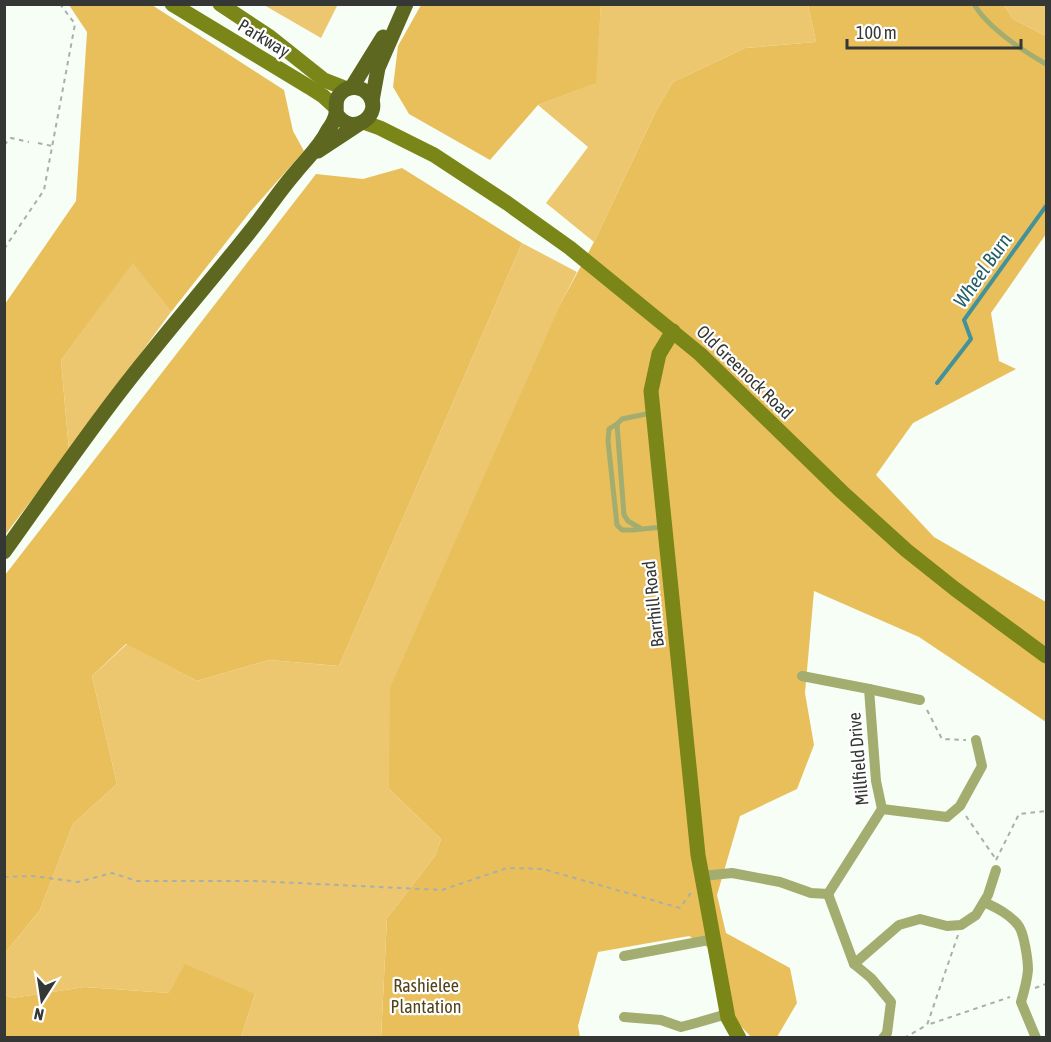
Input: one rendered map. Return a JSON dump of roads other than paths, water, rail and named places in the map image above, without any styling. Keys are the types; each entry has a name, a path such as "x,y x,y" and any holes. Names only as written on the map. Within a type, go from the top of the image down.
{"main road":[{"path":"311,156 370,115 378,68 405,7"},
{"path":"4,552 118,394 311,156 328,131 336,110 338,96 350,88 405,7"},
{"path":"350,88 359,88 364,91 369,95 372,103"},
{"path":"336,110 343,121 353,125 361,123"}],"street":[{"name":"Parkway","path":"172,4 323,96 336,110"},
{"name":"Parkway","path":"220,4 270,38 324,80 350,88"},
{"name":"Old Greenock Road","path":"372,103 401,137"},
{"name":"Old Greenock Road","path":"361,123 401,137 434,155 570,248 700,354 842,492 906,550 1047,656"},
{"name":"Barrhill Road","path":"673,331 659,354 651,391 698,855 727,1014 739,1038"},
{"name":"Millfield Drive","path":"802,676 869,689 876,781 882,809 828,894"},
{"path":"869,689 920,700"},
{"path":"882,809 947,817 960,806 982,766 976,740"},
{"path":"854,964 899,925 920,919 947,926 961,925 976,915 988,895 995,865"},
{"path":"702,876 732,873 828,894 854,964 871,978 891,1002 887,1033 883,1038"},
{"path":"984,902 1003,910 1020,927 1028,970 1021,1002 1036,1038"},
{"path":"624,956 714,939"},
{"path":"624,1017 661,1020 681,1027 727,1014"}],"lane":[{"path":"974,4 982,16 1005,36 1033,57 1047,64"},
{"path":"653,412 622,419 609,429 608,441 617,525 622,530 665,526"},
{"path":"617,424 624,514 628,521 640,528"}],"waterway":[{"name":"Wheel Burn","path":"937,383 971,339 964,320 1046,206"}],"park label":[{"name":"Rashielee Plantation","path":"426,995"}]}
